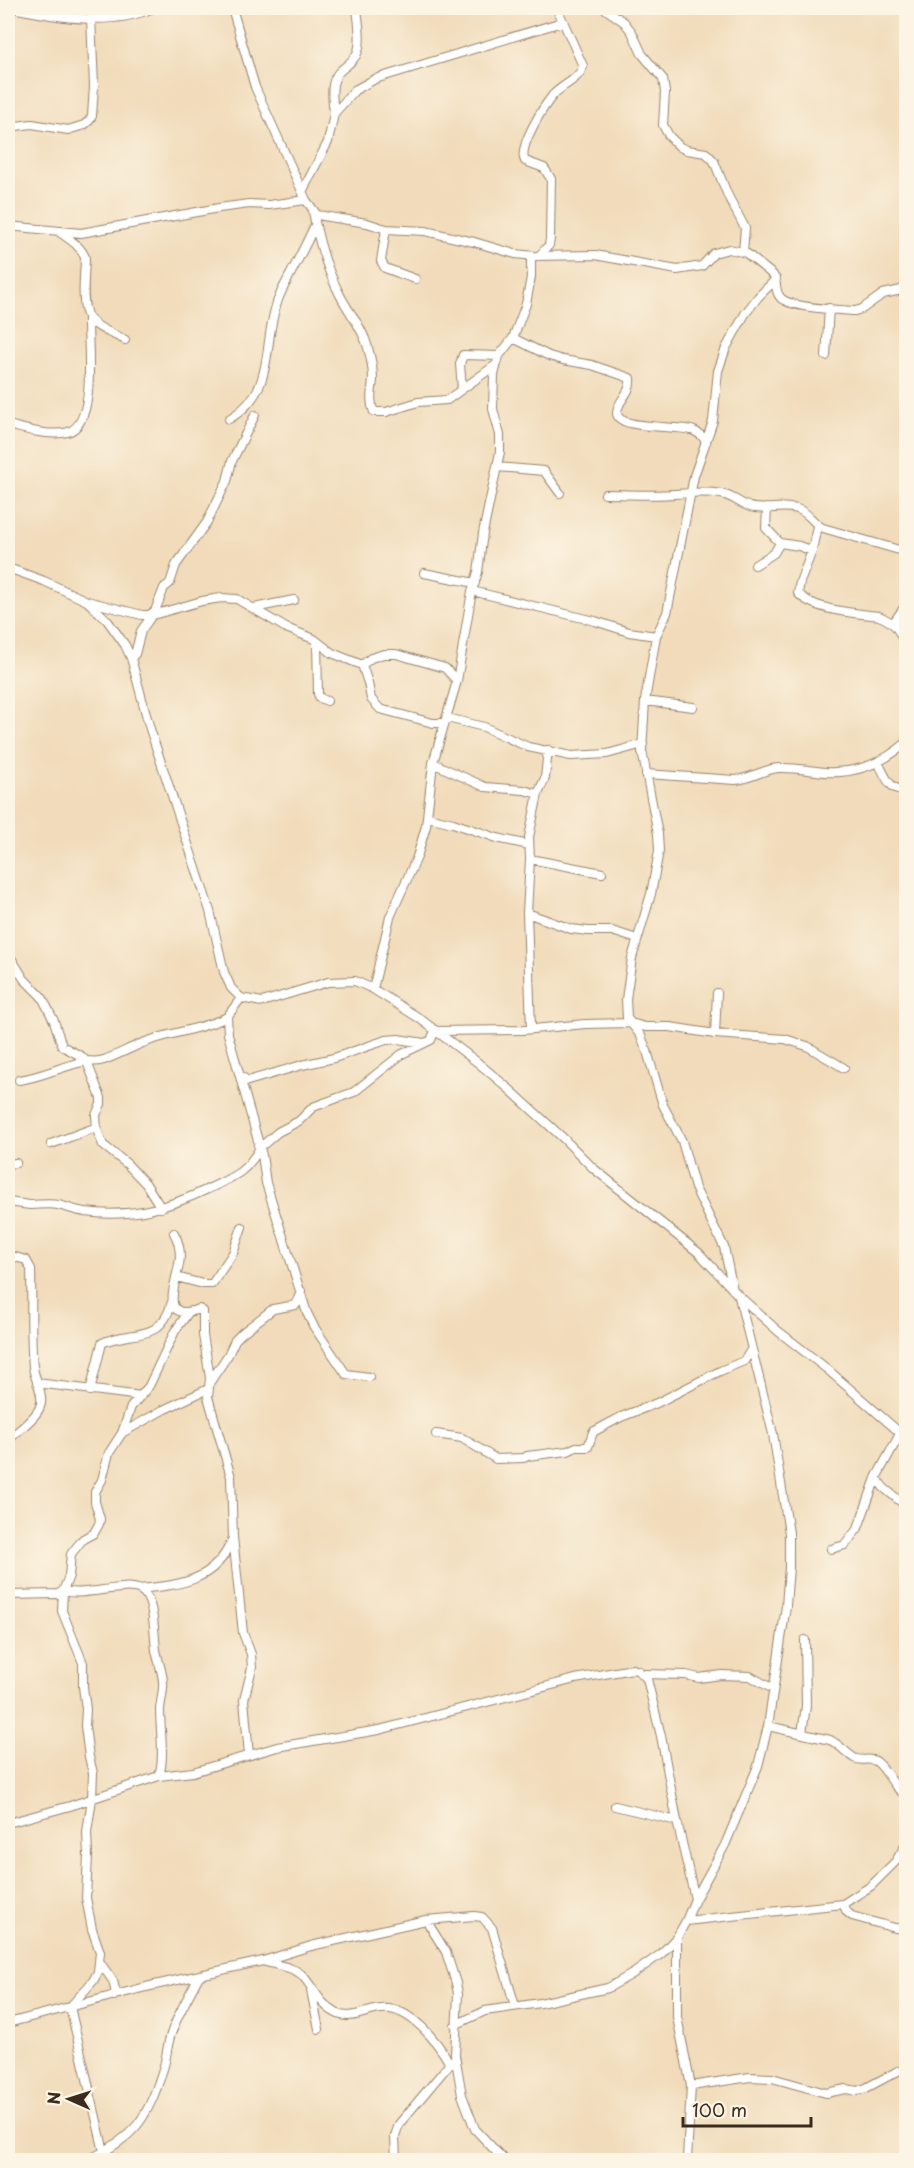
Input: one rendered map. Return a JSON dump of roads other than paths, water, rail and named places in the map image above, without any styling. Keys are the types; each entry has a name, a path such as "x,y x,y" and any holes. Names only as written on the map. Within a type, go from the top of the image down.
{"street":[{"path":"13,8 91,18 126,16 153,8"},
{"path":"232,8 255,87 306,200 317,215 367,223 386,229 425,231 515,254 595,255 676,270 702,266 710,257 729,249 743,252 768,270 776,279 777,292 780,297 786,302 803,307 862,309 883,294 906,290"},
{"path":"303,190 328,142 334,114 333,82 355,58 359,47 357,8"},
{"path":"313,211 315,225 331,276 360,328 368,348 373,377 371,401 374,412 386,412 418,402 447,400 498,360 513,338 526,304 531,277 531,260 549,245 550,239 551,179 544,168 525,161 522,152 530,133 554,93 582,70 583,66 557,8"},
{"path":"604,8 616,15 628,27 642,54 663,79 664,130 680,147 706,153 714,161 728,196 745,228 743,252"},
{"path":"8,127 32,124 68,130 89,121 92,116 94,86 91,18"},
{"path":"334,114 355,90 375,79 562,22"},
{"path":"8,226 58,232 95,232 126,224 219,208 306,200"},
{"path":"229,419 244,410 259,387 267,361 271,322 277,301 315,225"},
{"path":"386,229 381,261 385,268 415,279"},
{"path":"8,425 61,433 71,431 80,423 87,400 89,385 85,257 76,244 58,232"},
{"path":"455,2025 485,2011 540,2003 608,1988 652,1960 678,1937 695,1899 725,1845 758,1766 768,1726 786,1606 789,1567 789,1533 773,1434 724,1247 695,1188 682,1141 663,1105 644,1044 626,1014 630,964 651,894 659,850 643,744 645,701 656,636 667,613 682,529 697,466 713,422 718,371 726,348 745,314 776,279"},
{"path":"826,356 829,308"},
{"path":"88,317 125,340"},
{"path":"513,338 556,358 592,365 615,374 628,376 630,385 618,409 619,418 628,423 651,427 676,427 696,431 706,442"},
{"path":"462,389 460,364 463,355 498,360"},
{"path":"373,989 390,917 417,856 428,817 433,763 457,681 483,532 497,467 500,438 493,409 498,360"},
{"path":"131,658 135,654 141,631 154,613 164,588 170,584 176,566 207,522 226,481 232,461 255,415"},
{"path":"497,467 544,471 560,493"},
{"path":"604,494 692,492 725,494 757,509 797,509 806,513 817,525 906,552"},
{"path":"767,508 766,528 780,543 812,551"},
{"path":"817,525 812,551 798,589 802,598 829,608 879,616 893,623 900,630 906,646"},
{"path":"755,565 774,553 780,543"},
{"path":"8,568 44,581 87,601 142,615 220,598 237,598 286,628 317,642 332,653 362,665 371,699 380,709 433,723 446,721 484,728 528,747 571,756 607,754 643,744"},
{"path":"424,573 629,632 656,636"},
{"path":"254,608 294,600"},
{"path":"87,601 107,620 131,658 150,729 210,911 224,972 231,988 241,999 262,1002 328,982 355,981 373,989 419,1018 477,1062 563,1138 593,1168 699,1253 736,1293 778,1331 827,1369 904,1435 876,1478 854,1534 845,1545 831,1549"},
{"path":"893,623 906,605"},
{"path":"317,642 318,694 320,698 327,700"},
{"path":"362,665 371,658 384,654 396,654 445,668 457,681"},
{"path":"645,701 693,707"},
{"path":"646,774 735,780 746,779 765,770 778,768 841,772 878,762 906,743"},
{"path":"531,1029 527,914 529,844 538,794 545,778 548,750"},
{"path":"878,762 893,788 906,789"},
{"path":"433,763 484,787 524,790 538,794"},
{"path":"428,817 497,838 529,844"},
{"path":"530,859 602,873"},
{"path":"527,914 571,929 588,932 612,931 637,939"},
{"path":"8,953 24,979 42,997 54,1021 62,1046 85,1060 96,1062 104,1060 180,1030 216,1023 227,1017 241,999"},
{"path":"715,1034 717,993"},
{"path":"227,1017 228,1034 264,1164 266,1183 307,1313 338,1364 349,1376 369,1377"},
{"path":"435,1031 531,1029 631,1023 645,1027 670,1027 715,1034 785,1039 807,1046 843,1068"},
{"path":"8,1202 57,1205 83,1212 130,1213 161,1208 192,1196 240,1173 251,1162 259,1147 299,1121 313,1107 359,1089 402,1054 431,1040 435,1031"},
{"path":"240,1076 248,1081 261,1079 386,1040 398,1039 424,1043"},
{"path":"19,1080 35,1078 85,1060"},
{"path":"85,1060 91,1068 101,1098 101,1104 96,1113 97,1126 106,1150 127,1164 146,1184 161,1208"},
{"path":"51,1144 97,1126"},
{"path":"176,1277 212,1284 232,1253 242,1227"},
{"path":"174,1233 180,1251 174,1306 175,1330"},
{"path":"8,1255 26,1260 32,1269 32,1354 41,1405 31,1419 8,1441"},
{"path":"122,1433 163,1410 198,1395 209,1386 235,1340 273,1310 296,1305 301,1290"},
{"path":"174,1306 188,1313"},
{"path":"90,1391 102,1343 148,1332 165,1320 174,1306"},
{"path":"70,2007 93,1981 98,1972 99,1961 98,1943 92,1929 86,1899 87,1832 93,1773 85,1726 83,1663 62,1611 63,1591 69,1576 71,1554 83,1539 94,1533 99,1524 95,1492 102,1480 109,1453 122,1433 131,1407 149,1386 175,1330 188,1313 199,1309 204,1315 203,1335 208,1359 208,1397 231,1477 233,1537 243,1633 252,1660 244,1700 249,1755"},
{"path":"436,1434 462,1438 496,1459 524,1458 568,1451 576,1447 588,1447 593,1432 744,1361 752,1350"},
{"path":"37,1383 141,1396"},
{"path":"876,1478 884,1488 906,1506"},
{"path":"8,1595 58,1594 63,1591 76,1594 186,1583 200,1577 220,1561 233,1537"},
{"path":"138,1589 146,1595 151,1609 163,1680 160,1733 163,1756 159,1776"},
{"path":"802,1733 806,1706 805,1641"},
{"path":"8,1823 92,1799 159,1776 193,1772 277,1748 379,1730 575,1679 626,1670 639,1671 644,1674 686,1675 695,1678 721,1675 750,1676 773,1689"},
{"path":"644,1674 661,1736 695,1899"},
{"path":"768,1726 839,1744 855,1759 873,1760 881,1766 896,1789 906,1795"},
{"path":"615,1806 677,1821"},
{"path":"686,1921 843,1904 871,1886 896,1861 906,1844"},
{"path":"843,1904 852,1916 906,1929"},
{"path":"8,2023 263,1961 311,1946 426,1920 474,1916 482,1917 487,1921 496,1941 515,2006"},
{"path":"426,1920 446,1952 456,1983 458,1994 455,2055 462,2095 473,2125 487,2145 504,2160"},
{"path":"678,1937 677,2017 691,2086 687,2160"},
{"path":"99,1961 113,1981 116,1993 114,1996"},
{"path":"263,1961 299,1973 327,2007 342,2016 363,2014 379,2009 400,2012 431,2036 450,2064"},
{"path":"88,2160 105,2156 129,2136 151,2106 172,2031 183,2004 199,1976"},
{"path":"310,1988 319,2030"},
{"path":"70,2007 105,2156"},
{"path":"396,2160 395,2136 399,2124 455,2055"},
{"path":"691,2086 750,2077 772,2078 826,2093 846,2089 857,2091 898,2071"}]}
